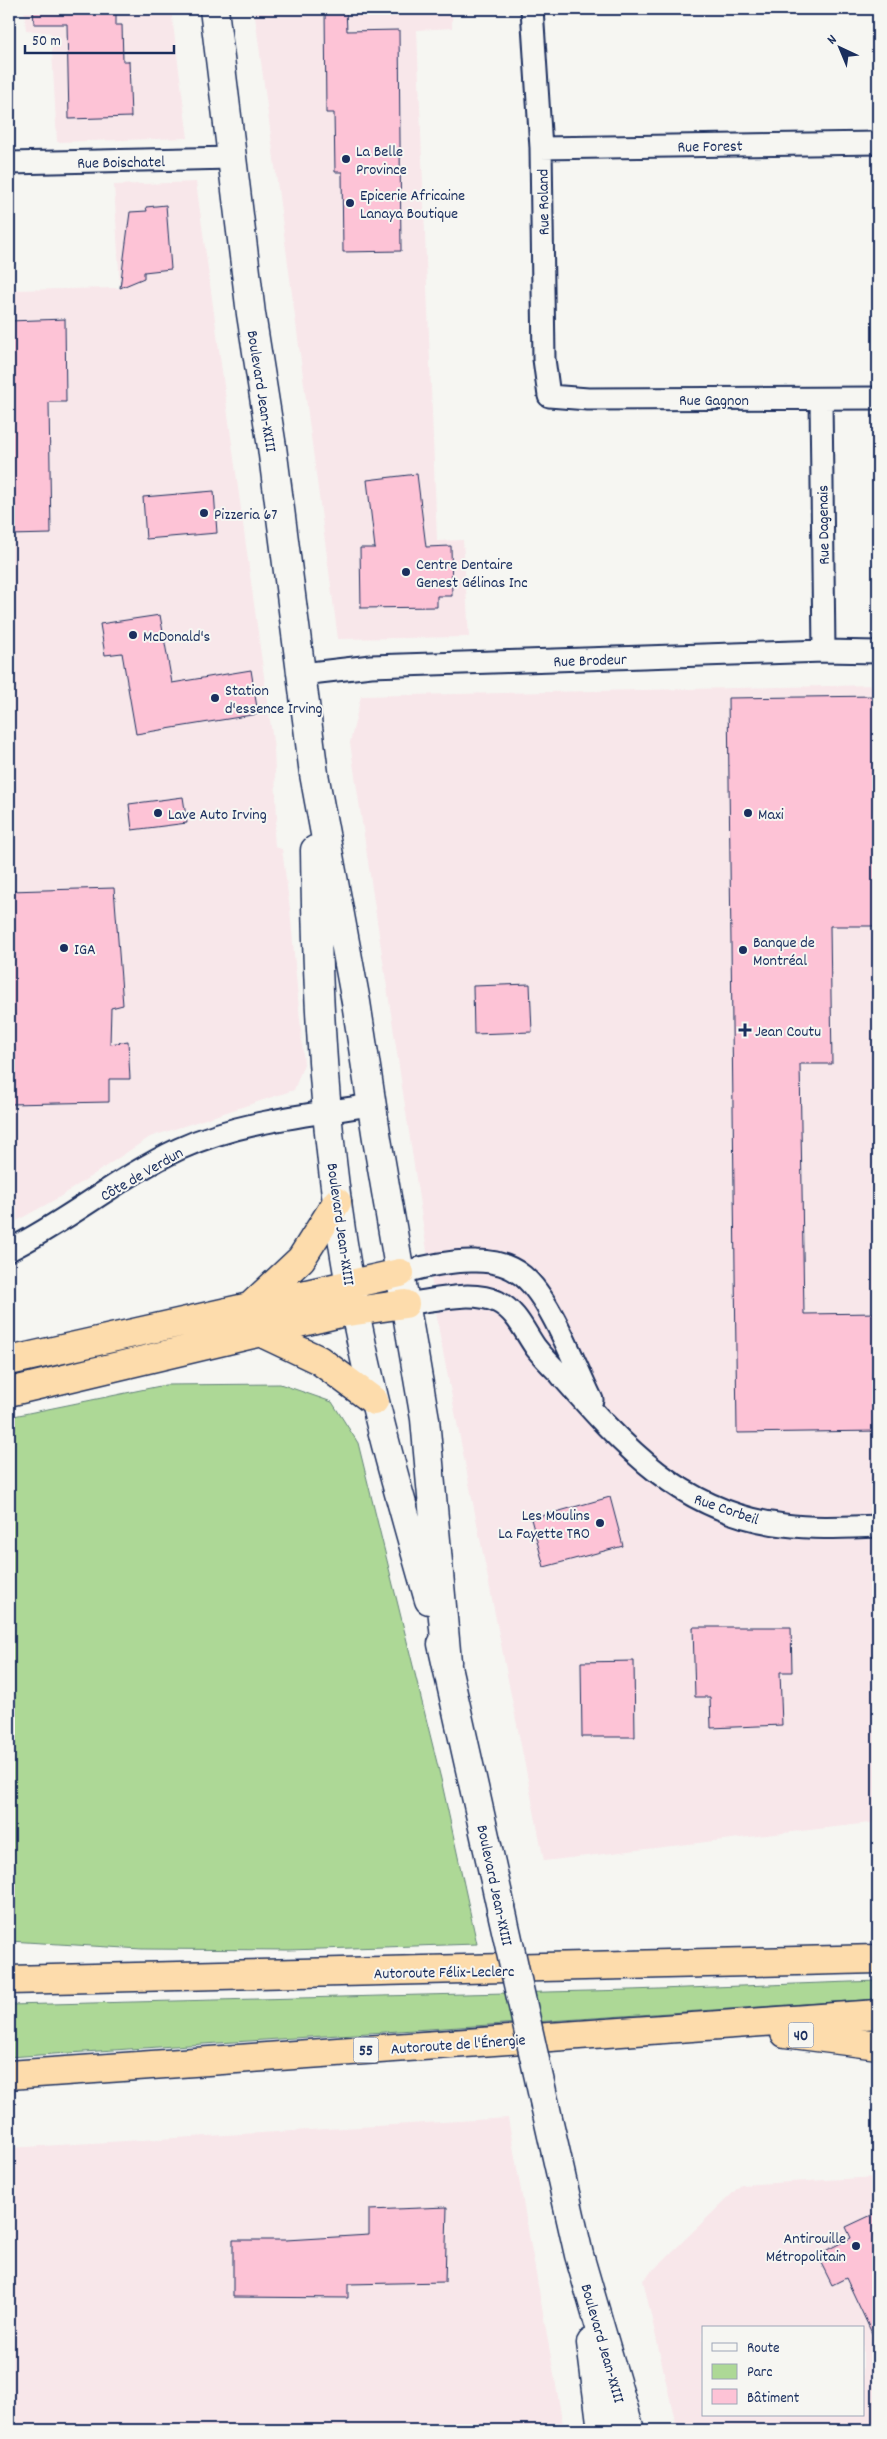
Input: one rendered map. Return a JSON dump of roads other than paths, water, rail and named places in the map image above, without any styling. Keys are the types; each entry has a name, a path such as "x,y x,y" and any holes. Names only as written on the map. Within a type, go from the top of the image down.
{"highway":[{"path":"252,1305 301,1259 337,1202"},
{"path":"9,1361 400,1272"},
{"path":"9,1392 354,1312 405,1304"},
{"path":"262,1333 319,1360 374,1401"},
{"name":"Autoroute Félix-Leclerc","path":"9,1980 878,1960"},
{"name":"Autoroute de l'Énergie","path":"9,2074 878,2014"},
{"name":"40","path":"724,2025 878,2045"}],"street":[{"name":"Boulevard Jean-XXIII","path":"214,9 251,314 272,447 314,774 356,1002 371,1105 426,1419 447,1662"},
{"name":"Rue Roland","path":"532,9 541,148 544,359 549,396"},
{"name":"Rue Forest","path":"541,148 878,143"},
{"name":"Rue Boischatel","path":"9,163 232,158"},
{"name":"Rue Gagnon","path":"549,396 588,399 878,398"},
{"name":"Rue Dagenais","path":"820,399 824,651"},
{"name":"Rue Brodeur","path":"302,674 371,666 824,651 878,652"},
{"name":"Boulevard Jean-XXIII","path":"314,774 319,978 328,1112 337,1202 354,1312 374,1401 447,1662 579,2255 630,2430"},
{"name":"Côte de Verdun","path":"9,1250 55,1225 155,1161 180,1148 258,1124 371,1105"},
{"name":"Rue Corbeil","path":"400,1272 471,1260 498,1264 520,1274 535,1288 603,1423"},
{"name":"Rue Corbeil","path":"405,1304 466,1296 481,1297 498,1302 515,1316 536,1348 603,1423 648,1467 687,1494 719,1508 757,1520 784,1525 878,1526"},
{"name":"Boulevard Jean-XXIII","path":"579,2255 602,2430"}],"place":[{"name":"La Belle Province","path":"346,159"},
{"name":"Epicerie Africaine Lanaya Boutique","path":"350,203"},
{"name":"Pizzeria 67","path":"204,513"},
{"name":"Centre Dentaire Genest Gélinas Inc","path":"406,572"},
{"name":"McDonald's","path":"133,635"},
{"name":"Station d'essence Irving","path":"215,698"},
{"name":"Lave Auto Irving","path":"158,813"},
{"name":"Maxi","path":"748,813"},
{"name":"IGA","path":"64,948"},
{"name":"Banque de Montréal","path":"743,950"},
{"name":"Jean Coutu","path":"745,1030"},
{"name":"Les Moulins La Fayette TRO","path":"600,1523"},
{"name":"Antirouille Métropolitain","path":"856,2246"}]}
